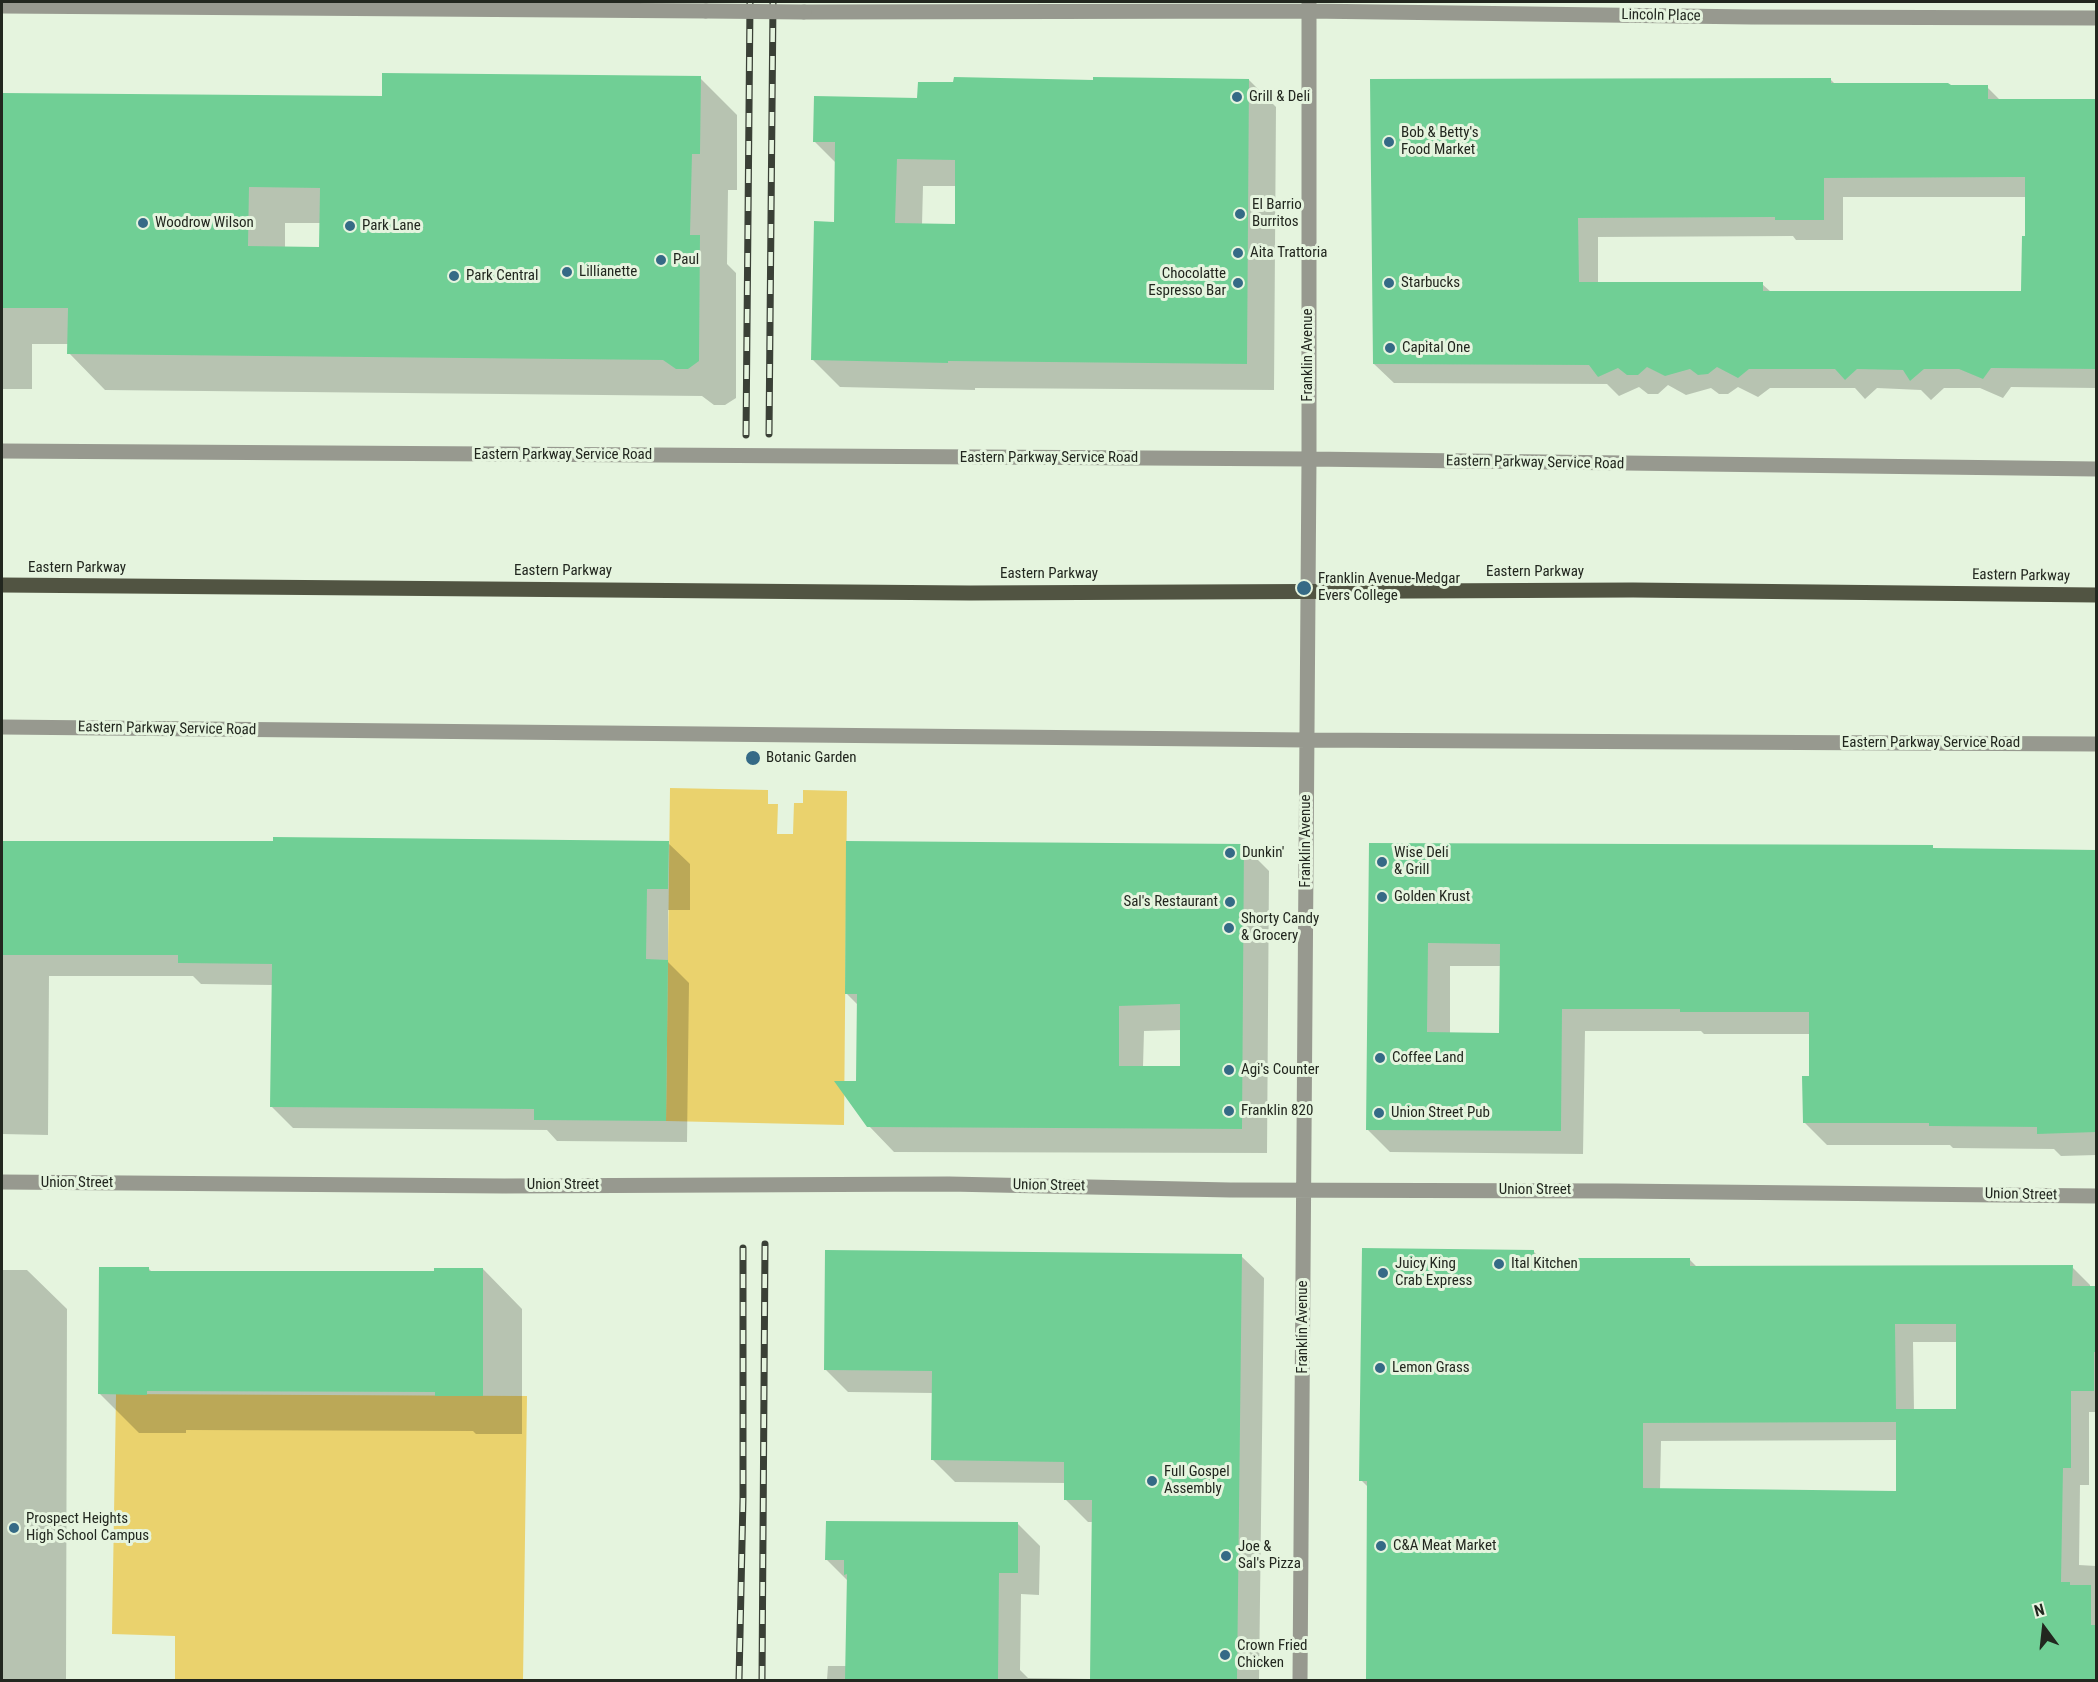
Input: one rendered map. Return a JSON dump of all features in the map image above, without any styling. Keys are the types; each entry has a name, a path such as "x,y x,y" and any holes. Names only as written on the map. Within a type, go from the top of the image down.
{"main road":[{"name":"Eastern Parkway","path":"2,585 970,593 1633,590 2097,595"}],"street":[{"path":"1752,2 1752,17"},
{"name":"Lincoln Place","path":"2,6 804,12 1309,6 1752,17 2097,18"},
{"name":"Franklin Avenue","path":"1300,1680 1309,459 1309,6"},
{"name":"Eastern Parkway Service Road","path":"2,451 1309,459 2097,469"},
{"name":"Eastern Parkway Service Road","path":"2,727 1307,740 2097,744"},
{"name":"Union Street","path":"2,1182 482,1186 949,1184 1303,1190 2097,1196"}],"shaded area":[{"path":"670,788 768,790 768,804 778,804 777,834 793,834 794,803 803,803 803,790 847,791 844,1125 666,1121"},
{"path":"116,1394 527,1396 523,1680 175,1680 175,1636 112,1634"}],"building":[{"path":"382,73 701,76 700,154 692,154 690,235 700,235 699,361 688,369 676,369 663,360 67,354 68,308 2,308 2,93 382,96","holes":["249,187 320,188 319,247 248,246"]},
{"path":"954,77 1093,80 1093,77 1249,79 1247,364 811,360 814,221 834,222 835,142 813,142 814,96 917,98 918,82 953,82","holes":["897,159 955,160 955,224 895,223"]},
{"path":"1831,78 1831,83 1988,85 1988,99 2097,99 2097,369 1991,368 1983,379 1959,369 1924,369 1910,381 1903,370 1857,369 1845,380 1835,369 1749,369 1738,378 1717,367 1708,374 1698,375 1690,369 1665,376 1647,367 1638,375 1627,375 1618,368 1598,377 1589,365 1373,364 1370,79","holes":["2025,177 2025,236 2022,236 2021,291 1763,291 1763,282 1579,282 1578,218 1775,217 1775,220 1824,220 1824,178"]},
{"path":"273,837 669,841 668,889 647,889 646,959 668,960 666,1121 534,1120 534,1109 270,1107 272,964 178,963 178,955 2,955 2,841 273,841"},
{"path":"846,841 1244,844 1242,1129 867,1127 834,1081 856,1081 857,994 845,994","holes":["1180,1004 1180,1066 1119,1066 1119,1006"]},
{"path":"1369,843 1933,845 1933,848 2097,850 2097,1132 2037,1134 2037,1127 1929,1126 1929,1123 1803,1123 1802,1076 1809,1076 1809,1012 1680,1012 1680,1009 1562,1009 1561,1131 1366,1130","holes":["1428,943 1500,944 1499,1033 1427,1032"]},
{"path":"1362,1248 1534,1250 1534,1258 1690,1258 1690,1266 2073,1265 2072,1286 2097,1286 2097,1352 2094,1352 2094,1391 2071,1391 2071,1468 2063,1468 2061,1582 2070,1582 2070,1585 2091,1585 2091,1625 2097,1625 2097,1680 1366,1680 1367,1481 1359,1481","holes":["1895,1324 1956,1324 1956,1409 1896,1409","1896,1422 1896,1491 1643,1488 1643,1423"]},
{"path":"825,1250 1242,1254 1237,1680 1090,1680 1092,1500 1064,1500 1064,1462 931,1460 932,1371 824,1370"},
{"name":"Prospect Heights High School Campus","path":"99,1267 149,1267 149,1271 434,1271 434,1268 483,1268 483,1396 435,1396 435,1392 147,1391 147,1395 98,1394"},
{"path":"826,1521 1018,1522 1018,1573 999,1573 998,1680 845,1680 847,1574 844,1575 844,1560 825,1560"}],"railway":[{"path":"746,435 750,2"},
{"path":"769,434 773,2"},
{"path":"762,1680 765,1244"},
{"path":"739,1680 743,1498 743,1248"}],"place":[{"name":"Grill & Deli","path":"1237,97"},
{"name":"Bob & Betty's Food Market","path":"1389,142"},
{"name":"El Barrio Burritos","path":"1240,214"},
{"name":"Woodrow Wilson","path":"143,223"},
{"name":"Park Lane","path":"350,226"},
{"name":"Aita Trattoria","path":"1238,253"},
{"name":"Paul","path":"661,260"},
{"name":"Lillianette","path":"567,272"},
{"name":"Park Central","path":"454,276"},
{"name":"Chocolatte Espresso Bar","path":"1238,283"},
{"name":"Starbucks","path":"1389,283"},
{"name":"Capital One","path":"1390,348"},
{"name":"Franklin Avenue-Medgar Evers College","path":"1304,588"},
{"name":"Botanic Garden","path":"753,758"},
{"name":"Dunkin'","path":"1230,853"},
{"name":"Wise Deli & Grill","path":"1382,862"},
{"name":"Golden Krust","path":"1382,897"},
{"name":"Sal's Restaurant","path":"1230,902"},
{"name":"Shorty Candy & Grocery","path":"1229,928"},
{"name":"Coffee Land","path":"1380,1058"},
{"name":"Agi's Counter","path":"1229,1070"},
{"name":"Franklin 820","path":"1229,1111"},
{"name":"Union Street Pub","path":"1379,1113"},
{"name":"Ital Kitchen","path":"1499,1264"},
{"name":"Juicy King Crab Express","path":"1383,1273"},
{"name":"Lemon Grass","path":"1380,1368"},
{"name":"Full Gospel Assembly","path":"1152,1481"},
{"name":"Prospect Heights High School Campus","path":"14,1528"},
{"name":"C&A Meat Market","path":"1381,1546"},
{"name":"Joe & Sal's Pizza","path":"1226,1556"},
{"name":"Crown Fried Chicken","path":"1225,1655"}]}
